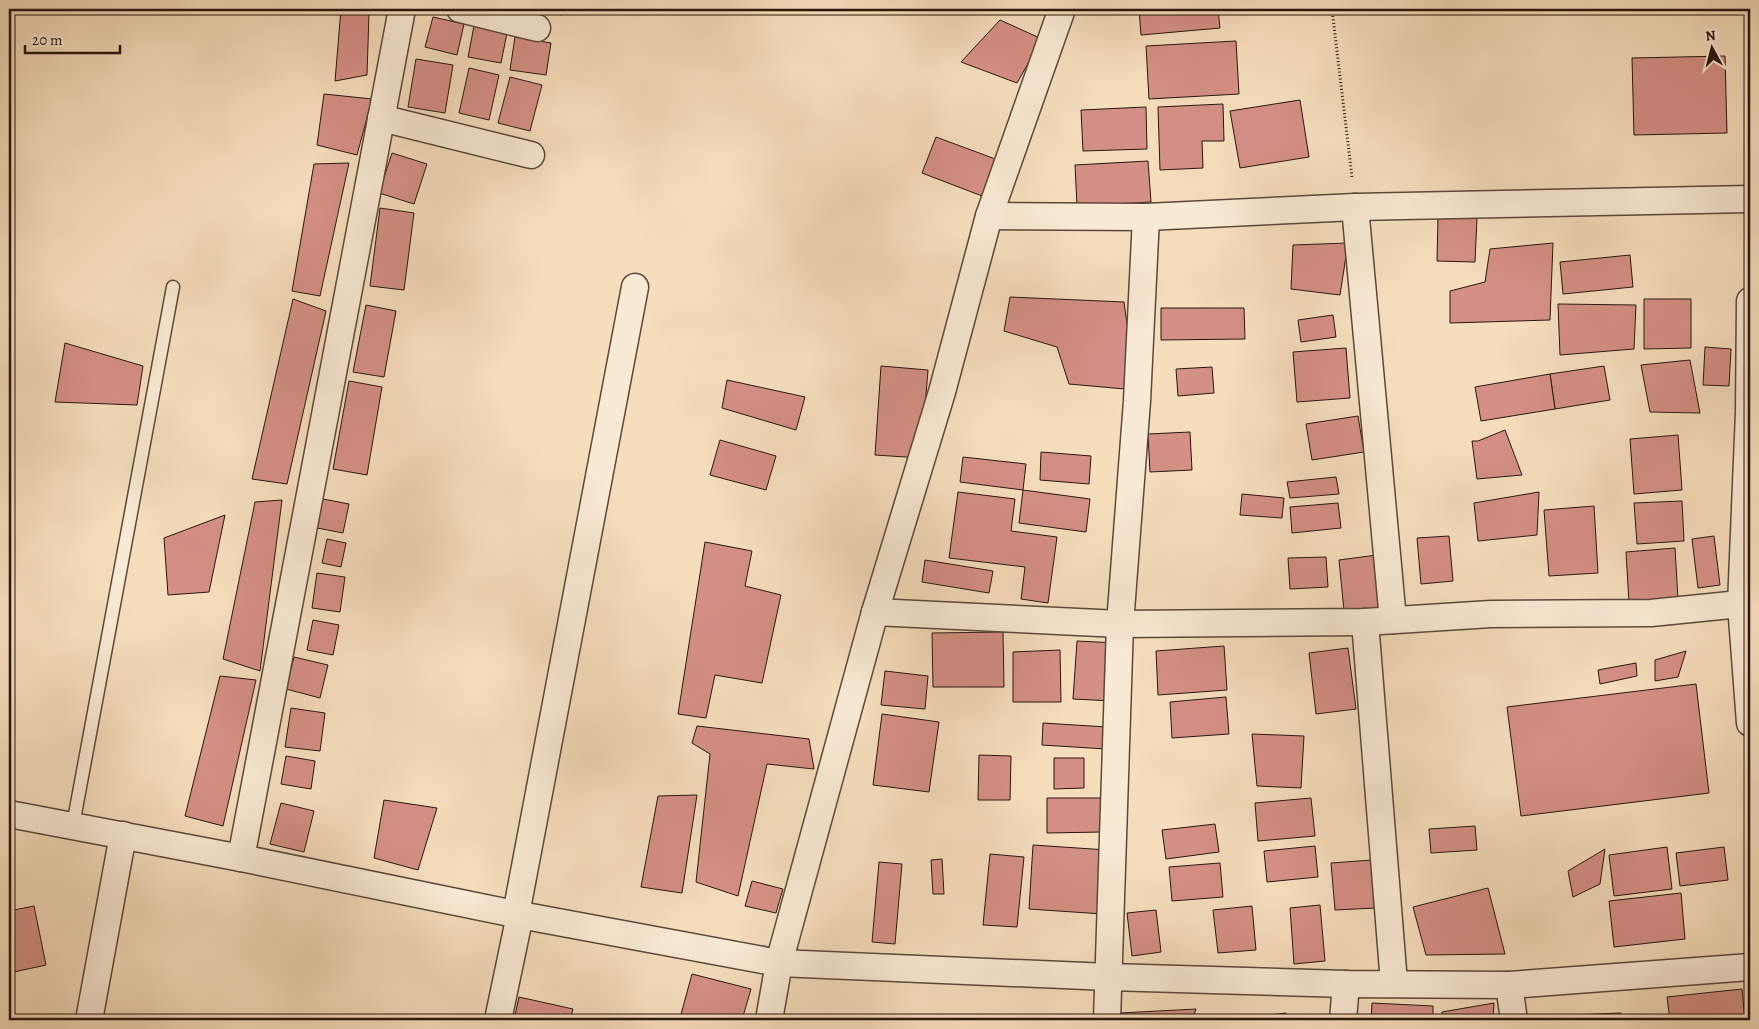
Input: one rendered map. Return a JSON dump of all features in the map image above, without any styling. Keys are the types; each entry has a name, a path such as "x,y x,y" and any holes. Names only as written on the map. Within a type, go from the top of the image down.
{"street":[{"path":"241,858 402,9"},
{"path":"460,9 537,28"},
{"path":"769,1020 779,963 875,612 942,392 989,216 1062,9"},
{"path":"381,118 531,155"},
{"path":"989,216 1146,217 1355,207 1750,199"},
{"path":"1355,207 1393,620"},
{"path":"1107,1020 1120,624 1137,401 1146,217"},
{"path":"498,1020 635,287"},
{"path":"1750,301 1746,604 1750,723"},
{"path":"875,612 1120,624 1365,622 1491,614 1651,614 1746,604"},
{"path":"1365,622 1394,983"},
{"path":"9,814 779,963 1109,977 1346,984 1509,985 1750,967"},
{"path":"89,1020 124,835"},
{"path":"1344,1020 1346,984"},
{"path":"1509,985 1514,1020"}],"lane":[{"path":"73,825 173,287"}],"path":[{"path":"1332,9 1355,207"}],"building":[{"path":"341,9 369,13 367,75 335,81"},
{"path":"534,9 564,9 562,15"},
{"path":"1139,9 1218,9 1220,28 1141,35"},
{"path":"433,17 464,24 457,55 425,47"},
{"path":"1000,20 1042,39 1017,83 961,62"},
{"path":"474,26 507,33 501,63 468,57"},
{"path":"515,37 551,43 546,75 510,70"},
{"path":"1236,41 1239,94 1149,99 1146,46"},
{"path":"1725,56 1727,133 1634,135 1632,58"},
{"path":"416,59 453,65 445,113 408,107"},
{"path":"469,68 499,75 489,120 459,113"},
{"path":"510,77 542,85 530,131 498,123"},
{"path":"324,94 372,99 357,155 317,145"},
{"path":"1300,100 1309,157 1240,168 1230,111"},
{"path":"1223,104 1224,141 1202,141 1203,168 1160,170 1158,107"},
{"path":"1146,107 1147,149 1083,151 1081,110"},
{"path":"936,137 998,160 982,196 922,173"},
{"path":"392,153 427,164 414,204 379,193"},
{"path":"1148,161 1151,202 1077,206 1075,165"},
{"path":"349,163 320,296 292,291 314,164"},
{"path":"380,208 414,213 404,290 370,286"},
{"path":"1438,217 1477,218 1475,262 1437,261"},
{"path":"1348,243 1340,295 1291,289 1293,245"},
{"path":"1553,243 1550,320 1450,323 1450,291 1485,282 1490,249"},
{"path":"1630,255 1633,287 1563,294 1560,262"},
{"path":"1010,297 1124,302 1136,390 1069,384 1057,347 1004,331"},
{"path":"293,299 326,311 287,484 252,479"},
{"path":"1644,299 1691,299 1691,348 1644,349"},
{"path":"1558,304 1636,305 1634,349 1560,355"},
{"path":"366,305 396,311 384,377 353,372"},
{"path":"1161,308 1244,308 1245,339 1161,340"},
{"path":"1333,315 1336,337 1301,342 1298,320"},
{"path":"65,343 143,366 137,405 55,402"},
{"path":"1705,347 1731,349 1729,386 1703,385"},
{"path":"1346,348 1350,398 1297,402 1293,352"},
{"path":"1690,360 1700,413 1650,412 1641,365"},
{"path":"881,366 928,370 921,458 875,455"},
{"path":"1604,366 1610,400 1555,409 1550,374"},
{"path":"1212,367 1214,393 1178,396 1176,369"},
{"path":"1550,374 1555,409 1481,421 1475,387"},
{"path":"727,380 805,397 796,430 722,408"},
{"path":"349,381 382,387 367,475 333,469"},
{"path":"1358,416 1364,452 1312,460 1306,424"},
{"path":"1505,430 1522,475 1477,479 1472,441 1478,441"},
{"path":"1190,432 1192,470 1150,472 1148,434"},
{"path":"1678,435 1682,490 1634,494 1630,439"},
{"path":"720,440 776,456 766,490 710,475"},
{"path":"1041,452 1091,456 1089,484 1040,480"},
{"path":"963,457 1026,464 1023,490 960,482"},
{"path":"1336,477 1339,494 1290,498 1287,482"},
{"path":"1023,490 1090,499 1086,532 1019,523"},
{"path":"958,492 1015,499 1011,531 1057,537 1048,603 1021,599 1025,567 949,558"},
{"path":"1539,492 1537,535 1478,541 1474,503"},
{"path":"1242,494 1284,498 1282,518 1240,515"},
{"path":"318,498 349,504 343,533 312,527"},
{"path":"282,500 260,671 223,659 255,502"},
{"path":"1682,501 1684,541 1637,544 1634,503"},
{"path":"1338,503 1341,528 1292,533 1290,507"},
{"path":"1594,506 1598,573 1549,576 1544,510"},
{"path":"225,515 209,592 168,595 164,538"},
{"path":"1449,536 1453,581 1421,584 1417,538"},
{"path":"1714,536 1720,585 1698,588 1692,539"},
{"path":"327,539 346,543 341,567 322,563"},
{"path":"705,542 752,551 745,586 781,595 762,683 715,675 706,718 678,714"},
{"path":"1675,548 1678,599 1629,603 1626,552"},
{"path":"1377,555 1383,607 1344,611 1339,560"},
{"path":"1326,557 1328,587 1290,589 1288,558"},
{"path":"925,560 993,571 989,593 922,582"},
{"path":"317,573 345,577 340,612 312,608"},
{"path":"313,620 339,625 333,655 307,650"},
{"path":"1003,632 1004,687 933,687 932,633"},
{"path":"1077,641 1117,643 1113,701 1073,699"},
{"path":"1224,646 1227,690 1158,695 1156,651"},
{"path":"1348,648 1356,709 1316,714 1309,653"},
{"path":"1060,650 1061,702 1013,702 1013,652"},
{"path":"1686,651 1678,677 1655,681 1655,660"},
{"path":"294,657 328,665 320,698 286,689"},
{"path":"1636,663 1637,676 1600,684 1598,670"},
{"path":"885,671 928,676 925,709 881,705"},
{"path":"220,676 256,680 223,826 185,816"},
{"path":"1696,684 1709,793 1521,816 1507,707"},
{"path":"1226,697 1229,734 1172,738 1170,702"},
{"path":"291,708 325,713 320,751 285,747"},
{"path":"882,714 939,722 929,792 873,785"},
{"path":"1043,723 1107,727 1106,749 1042,745"},
{"path":"697,726 809,739 814,769 767,764 738,896 696,882 710,754 692,743"},
{"path":"1252,734 1304,736 1301,788 1257,786"},
{"path":"979,755 1011,756 1010,800 978,800"},
{"path":"286,756 315,761 311,789 281,784"},
{"path":"1054,758 1084,758 1084,788 1054,789"},
{"path":"697,795 682,893 641,887 658,796"},
{"path":"1047,798 1101,798 1101,832 1047,833"},
{"path":"1311,798 1315,836 1258,841 1255,803"},
{"path":"384,800 437,808 418,870 374,858"},
{"path":"281,803 314,811 304,852 270,844"},
{"path":"1215,824 1219,852 1166,859 1162,830"},
{"path":"1475,826 1477,850 1431,853 1429,829"},
{"path":"1033,845 1107,850 1103,914 1029,909"},
{"path":"1315,846 1318,877 1267,882 1264,851"},
{"path":"1667,847 1672,889 1614,896 1609,855"},
{"path":"1724,847 1728,880 1680,886 1676,853"},
{"path":"1605,849 1600,884 1573,897 1568,871"},
{"path":"990,854 1024,857 1017,927 983,925"},
{"path":"942,859 944,894 933,894 931,860"},
{"path":"1372,860 1376,908 1335,910 1331,863"},
{"path":"879,862 902,864 895,944 872,942"},
{"path":"1220,863 1223,897 1172,901 1169,867"},
{"path":"752,881 783,889 776,913 745,906"},
{"path":"1488,888 1505,954 1426,955 1413,907"},
{"path":"1681,893 1685,939 1614,947 1609,901"},
{"path":"1320,905 1325,961 1294,964 1290,908"},
{"path":"34,906 46,965 14,972 9,950 9,911"},
{"path":"1252,906 1256,950 1218,953 1213,910"},
{"path":"1156,910 1161,952 1132,956 1127,913"},
{"path":"692,974 751,989 742,1020 680,1018"},
{"path":"1742,989 1745,1020 1670,1020 1667,997"},
{"path":"519,997 573,1009 570,1020 514,1020"},
{"path":"1372,1003 1433,1006 1433,1020 1371,1020"},
{"path":"1494,1003 1493,1020 1442,1020 1442,1012"},
{"path":"1196,1009 1192,1020 1121,1020 1120,1013"},
{"path":"1286,1013 1286,1020 1230,1020"},
{"path":"1621,1013 1621,1020 1547,1020 1547,1016"},
{"path":"29,1017 29,1020 9,1020 9,1019"}]}
